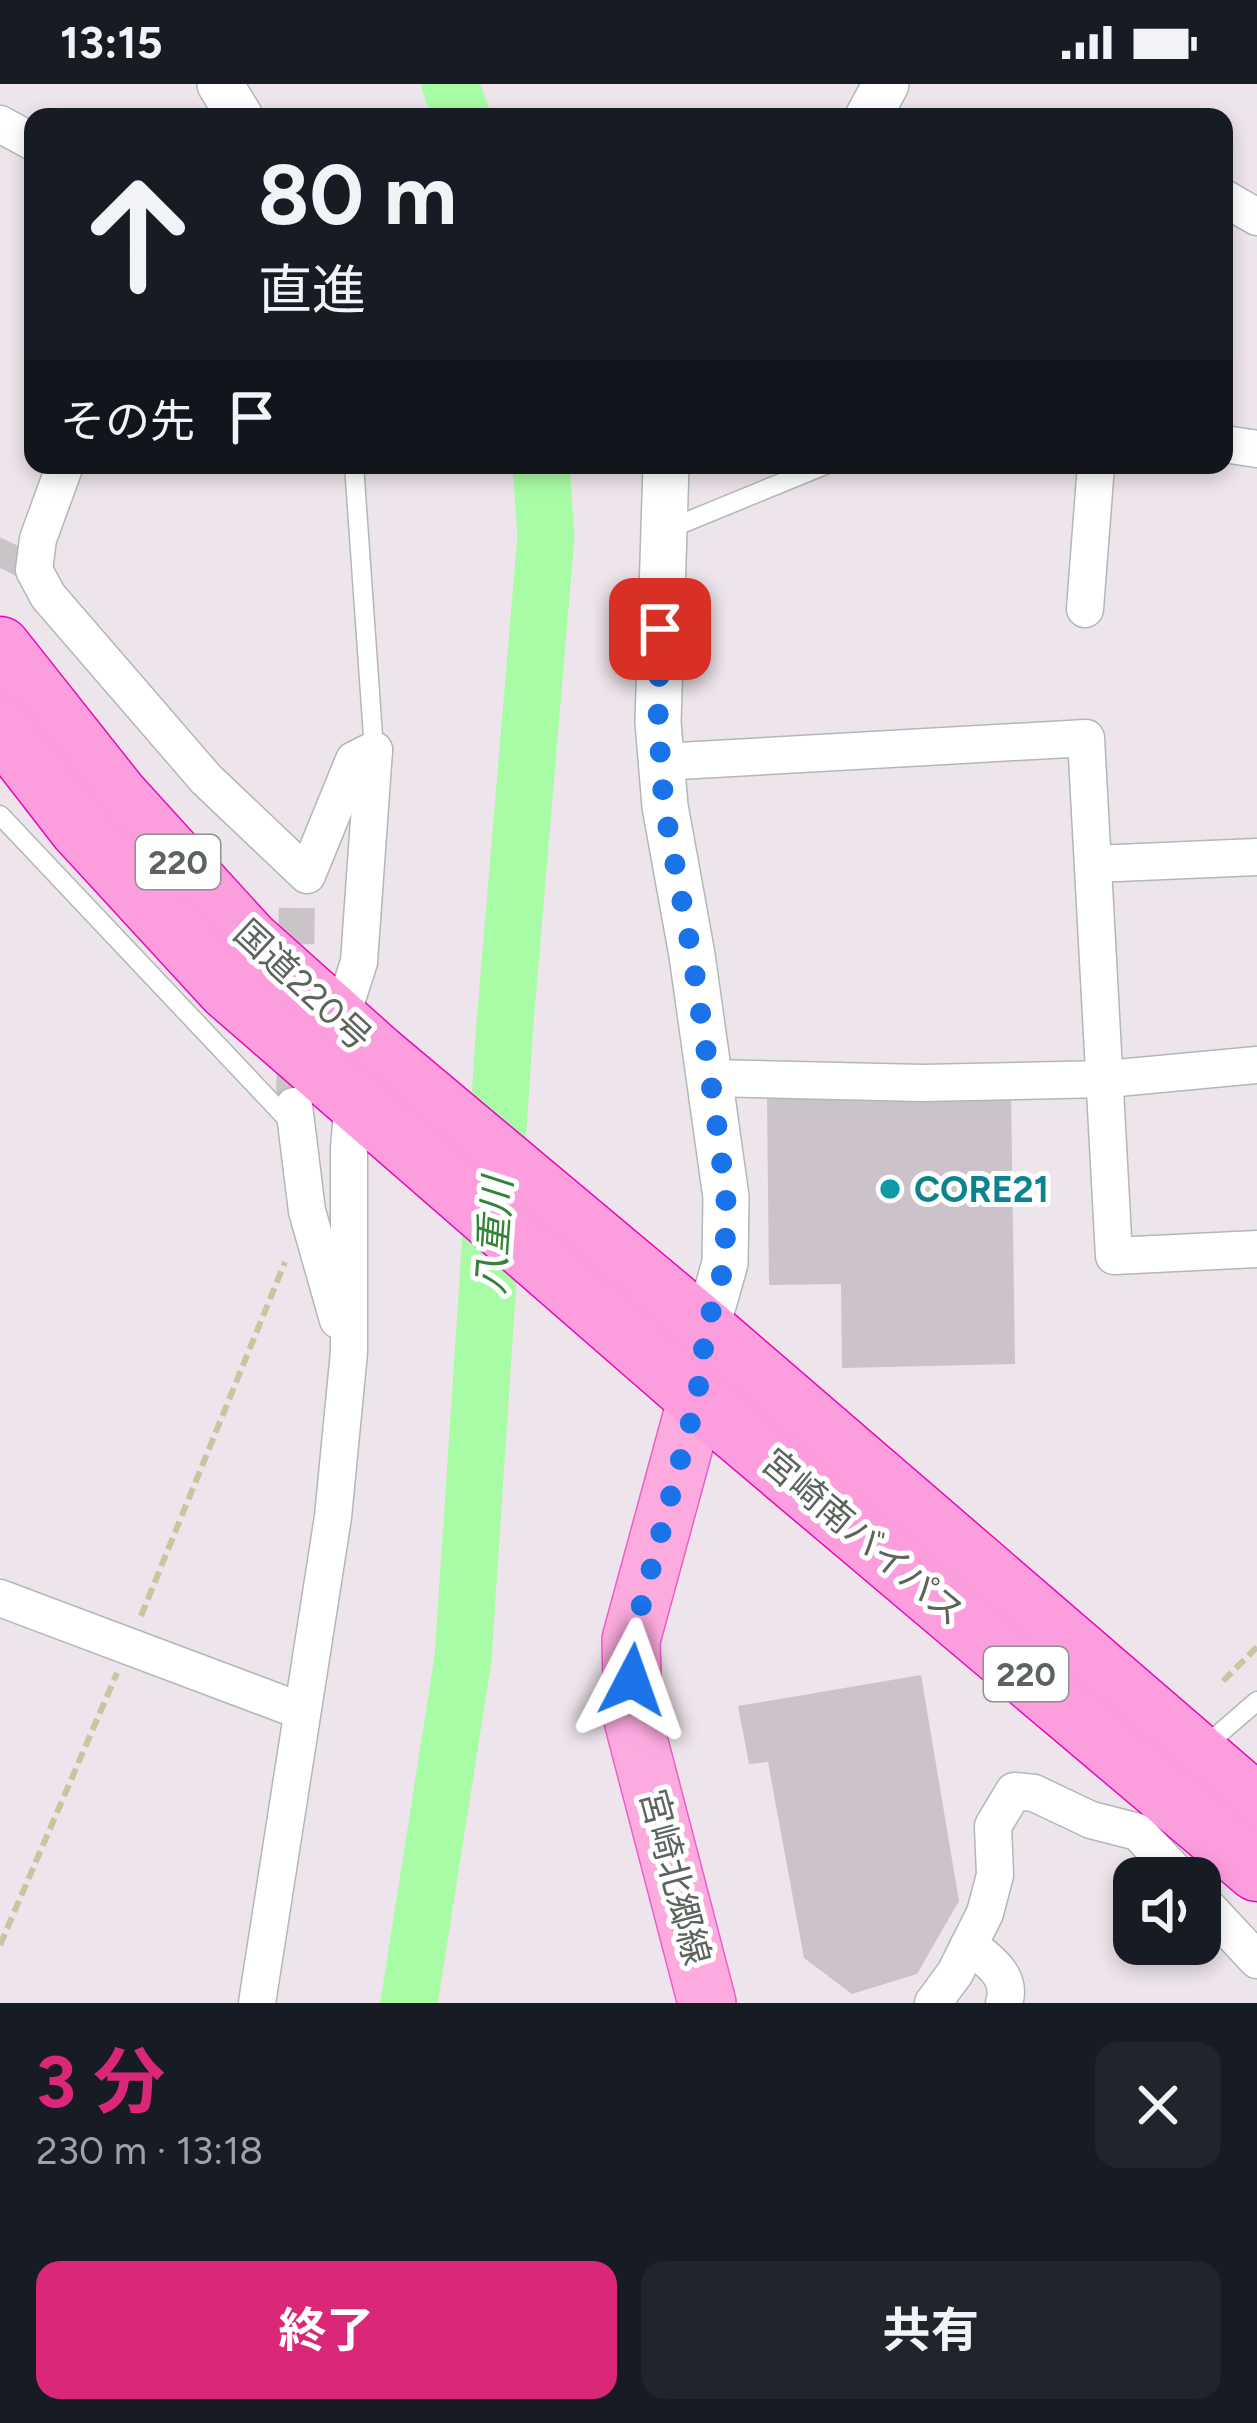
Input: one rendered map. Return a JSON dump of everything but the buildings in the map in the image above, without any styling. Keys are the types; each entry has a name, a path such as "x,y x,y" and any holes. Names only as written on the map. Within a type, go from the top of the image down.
{"highway":[{"name":"国道220号","path":"0,647 133,812 361,1072 634,1343"},
{"name":"国道220号","path":"0,726 80,828 227,989 361,1072 647,1281"},
{"name":"宮崎南バイパス","path":"647,1281 706,1330 1166,1792 1257,1805"},
{"name":"宮崎南バイパス","path":"634,1343 1257,1871"}],"main road":[{"name":"宮崎北郷線","path":"706,1330 697,1398 632,1640 632,1660 633,1720 707,2003"}],"street":[{"path":"12,543 36,474"},
{"path":"62,474 38,538 34,570 48,596 302,884 354,760 374,750"},
{"path":"666,474 658,722 664,806 710,1078 726,1219 725,1263 706,1330"},
{"path":"1084,610 1095,474"},
{"path":"661,762 1087,738 1114,1256 1257,1249"},
{"path":"256,2003 333,1517 349,1352 349,1149 361,1072 359,962 374,750"},
{"path":"1094,864 1257,857"},
{"path":"710,1078 923,1083 1106,1079 1257,1065"},
{"path":"295,1117 307,1211 349,1352"},
{"path":"0,1598 301,1711"},
{"path":"933,2003 985,1913 995,1875 993,1826 1014,1791 1034,1793 1091,1820 1166,1792 1177,1857"},
{"path":"1221,1921 1257,1960"},
{"path":"969,1945 998,1967 1008,1994 1004,2003"}],"lane":[{"path":"355,474 374,750"},
{"path":"664,532 804,474"},
{"path":"0,815 295,1117"},
{"path":"1166,1792 1257,1701"}],"path":[{"path":"0,1945 307,1211"},
{"path":"1223,1681 1257,1647"}],"waterway":[{"name":"八重川","path":"450,84 459,108"},
{"name":"八重川","path":"409,2003 463,1659 505,1023 546,536 542,474"}],"tunnel":[{"path":"0,568 12,543"},
{"path":"294,1106 297,894"}],"place":[{"name":"CORE21","path":"890,1189"}],"route":[{"path":"632,1680 632,1640 697,1398 706,1330 725,1263 726,1197 716,1118 664,806 658,722 660,629"}]}
